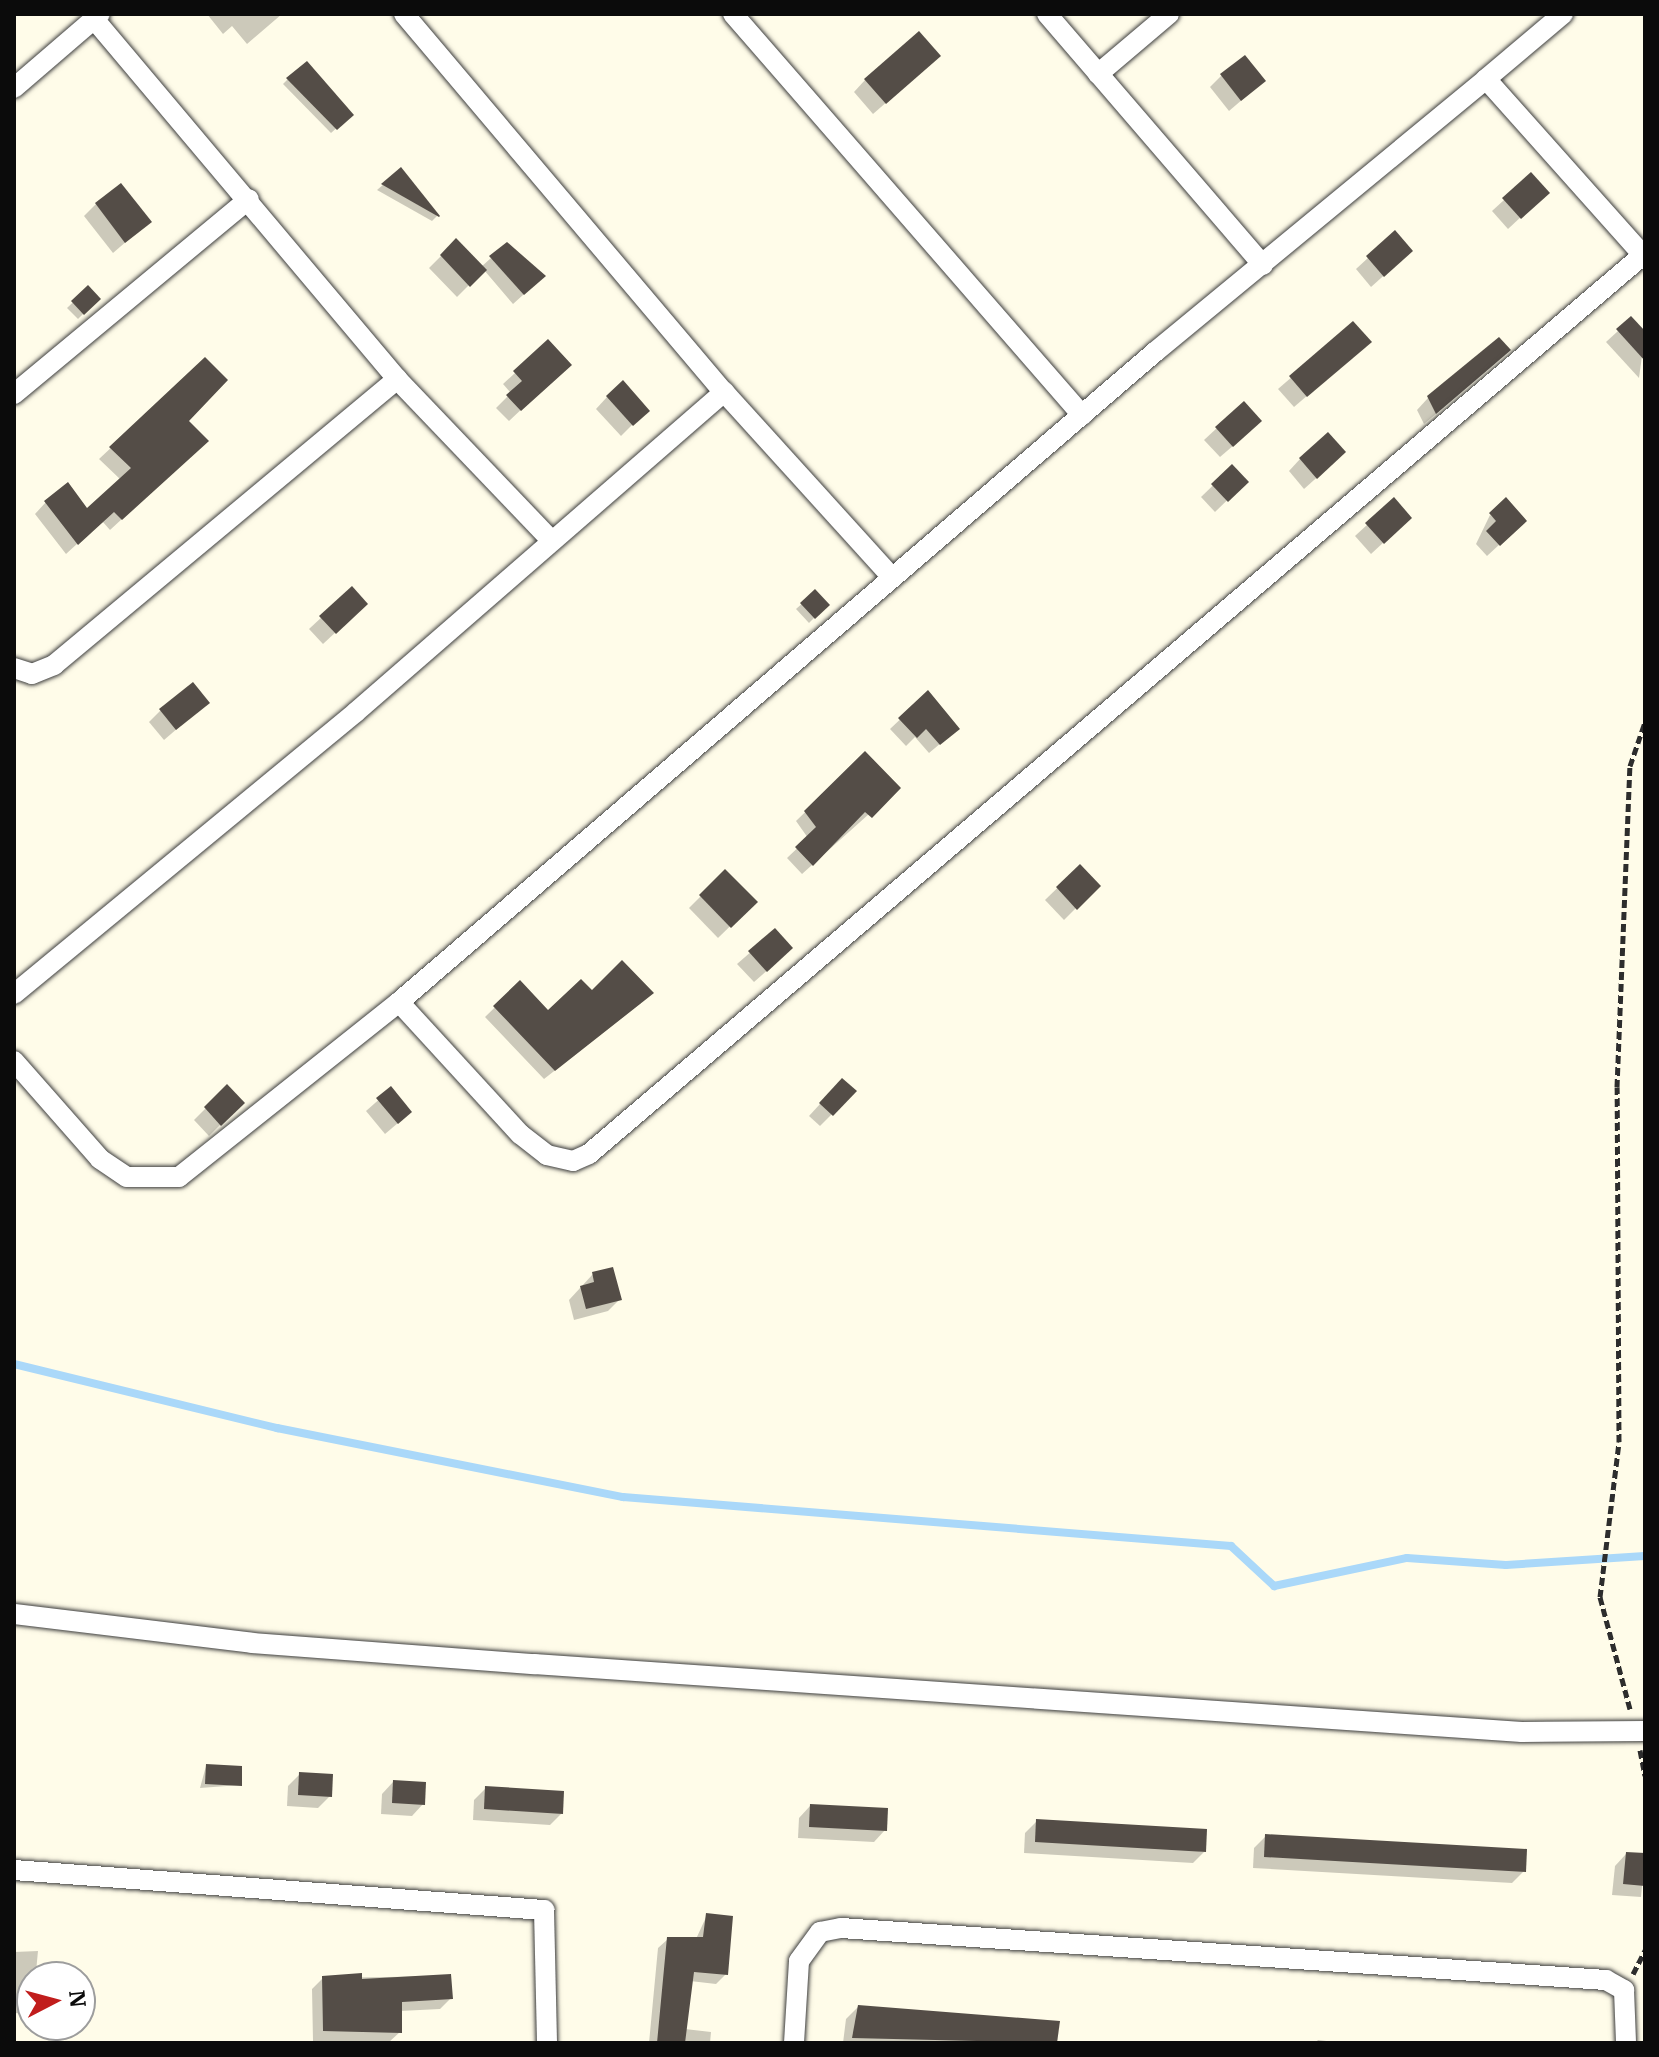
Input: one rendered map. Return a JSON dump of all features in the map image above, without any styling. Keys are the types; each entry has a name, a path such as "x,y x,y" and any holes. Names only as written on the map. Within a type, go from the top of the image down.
{"street":[{"path":"404,14 724,392 892,577"},
{"path":"733,14 1082,415"},
{"path":"1047,14 1263,265"},
{"path":"1098,74 1169,14"},
{"path":"14,1061 100,1159 127,1177 160,1180 179,1177 399,1002 1082,415 1563,14"},
{"path":"14,88 97,16 397,379 551,540"},
{"path":"399,1002 520,1134 547,1155 573,1161 589,1154 1644,256 1486,79"},
{"path":"14,394 249,199"},
{"path":"14,668 32,674 54,665 397,379"},
{"path":"14,994 724,392"},
{"path":"14,1614 252,1643 534,1664 1522,1732 1641,1732"},
{"path":"14,1870 544,1910 547,2043"},
{"path":"794,2043 799,1961 820,1932 841,1928 1606,1980 1624,1990 1626,2043"}],"path":[{"path":"1645,722 1630,766 1617,1087 1619,1442 1600,1597 1641,1732 1645,1776"}],"building":[{"path":"919,31 941,56 886,104 864,79"},
{"path":"1245,55 1266,81 1241,101 1220,74"},
{"path":"307,61 354,115 337,130 286,78"},
{"path":"401,167 440,216 439,217 381,184"},
{"path":"1531,172 1550,193 1521,219 1502,198"},
{"path":"121,183 152,222 125,243 95,203"},
{"path":"1395,230 1413,251 1384,277 1366,256"},
{"path":"456,238 487,270 470,287 440,255"},
{"path":"507,242 546,276 524,295 489,256"},
{"path":"88,285 101,299 84,315 71,301"},
{"path":"1631,316 1645,331 1645,361 1616,329"},
{"path":"1353,321 1372,342 1307,397 1289,376"},
{"path":"1499,337 1511,350 1436,414 1427,396"},
{"path":"548,339 572,365 521,411 506,395 522,381 513,371"},
{"path":"205,357 228,380 189,421 209,441 122,520 114,512 78,545 44,501 68,482 87,508 131,468 109,447"},
{"path":"623,380 650,411 633,426 606,396"},
{"path":"1244,401 1262,421 1233,447 1215,427"},
{"path":"1328,432 1346,452 1317,479 1299,458"},
{"path":"1232,464 1249,482 1228,502 1211,484"},
{"path":"1394,497 1412,518 1384,544 1365,523"},
{"path":"1506,497 1527,521 1500,546 1486,531 1496,521 1489,513"},
{"path":"352,586 368,604 336,634 319,616"},
{"path":"815,589 830,605 815,619 800,603"},
{"path":"193,682 210,703 176,730 159,709"},
{"path":"928,690 960,729 940,745 926,729 917,738 898,718"},
{"path":"865,751 901,788 872,818 865,812 813,866 795,847 816,827 804,811"},
{"path":"1080,864 1101,886 1077,910 1056,887"},
{"path":"725,869 758,902 731,928 699,895"},
{"path":"775,928 793,948 767,972 748,951"},
{"path":"622,960 654,993 555,1071 493,1006 520,980 548,1010 581,979 592,990"},
{"path":"842,1078 857,1091 833,1116 819,1103"},
{"path":"227,1084 245,1103 221,1126 204,1107"},
{"path":"391,1086 412,1112 398,1124 376,1098"},
{"path":"613,1267 622,1300 586,1309 580,1286 594,1282 592,1272"},
{"path":"206,1764 242,1766 242,1786 205,1784"},
{"path":"299,1772 333,1774 332,1797 298,1795"},
{"path":"393,1780 426,1782 425,1805 392,1803"},
{"path":"485,1786 564,1791 563,1814 484,1809"},
{"path":"810,1804 888,1808 887,1831 809,1827"},
{"path":"1036,1819 1207,1829 1206,1852 1035,1842"},
{"path":"1265,1834 1527,1849 1526,1872 1264,1857"},
{"path":"1626,1852 1645,1853 1645,1886 1623,1884"},
{"path":"706,1913 733,1916 728,1975 694,1972 685,2043 657,2043 667,1937 703,1937"},
{"path":"362,1973 362,1979 451,1974 453,1999 402,2002 402,2033 323,2031 322,1976"},
{"path":"858,2005 1060,2021 1057,2043 852,2038"}],"waterway":[{"path":"14,1364 277,1428 623,1497 1231,1546 1274,1586 1407,1558 1506,1565 1645,1556"}]}
